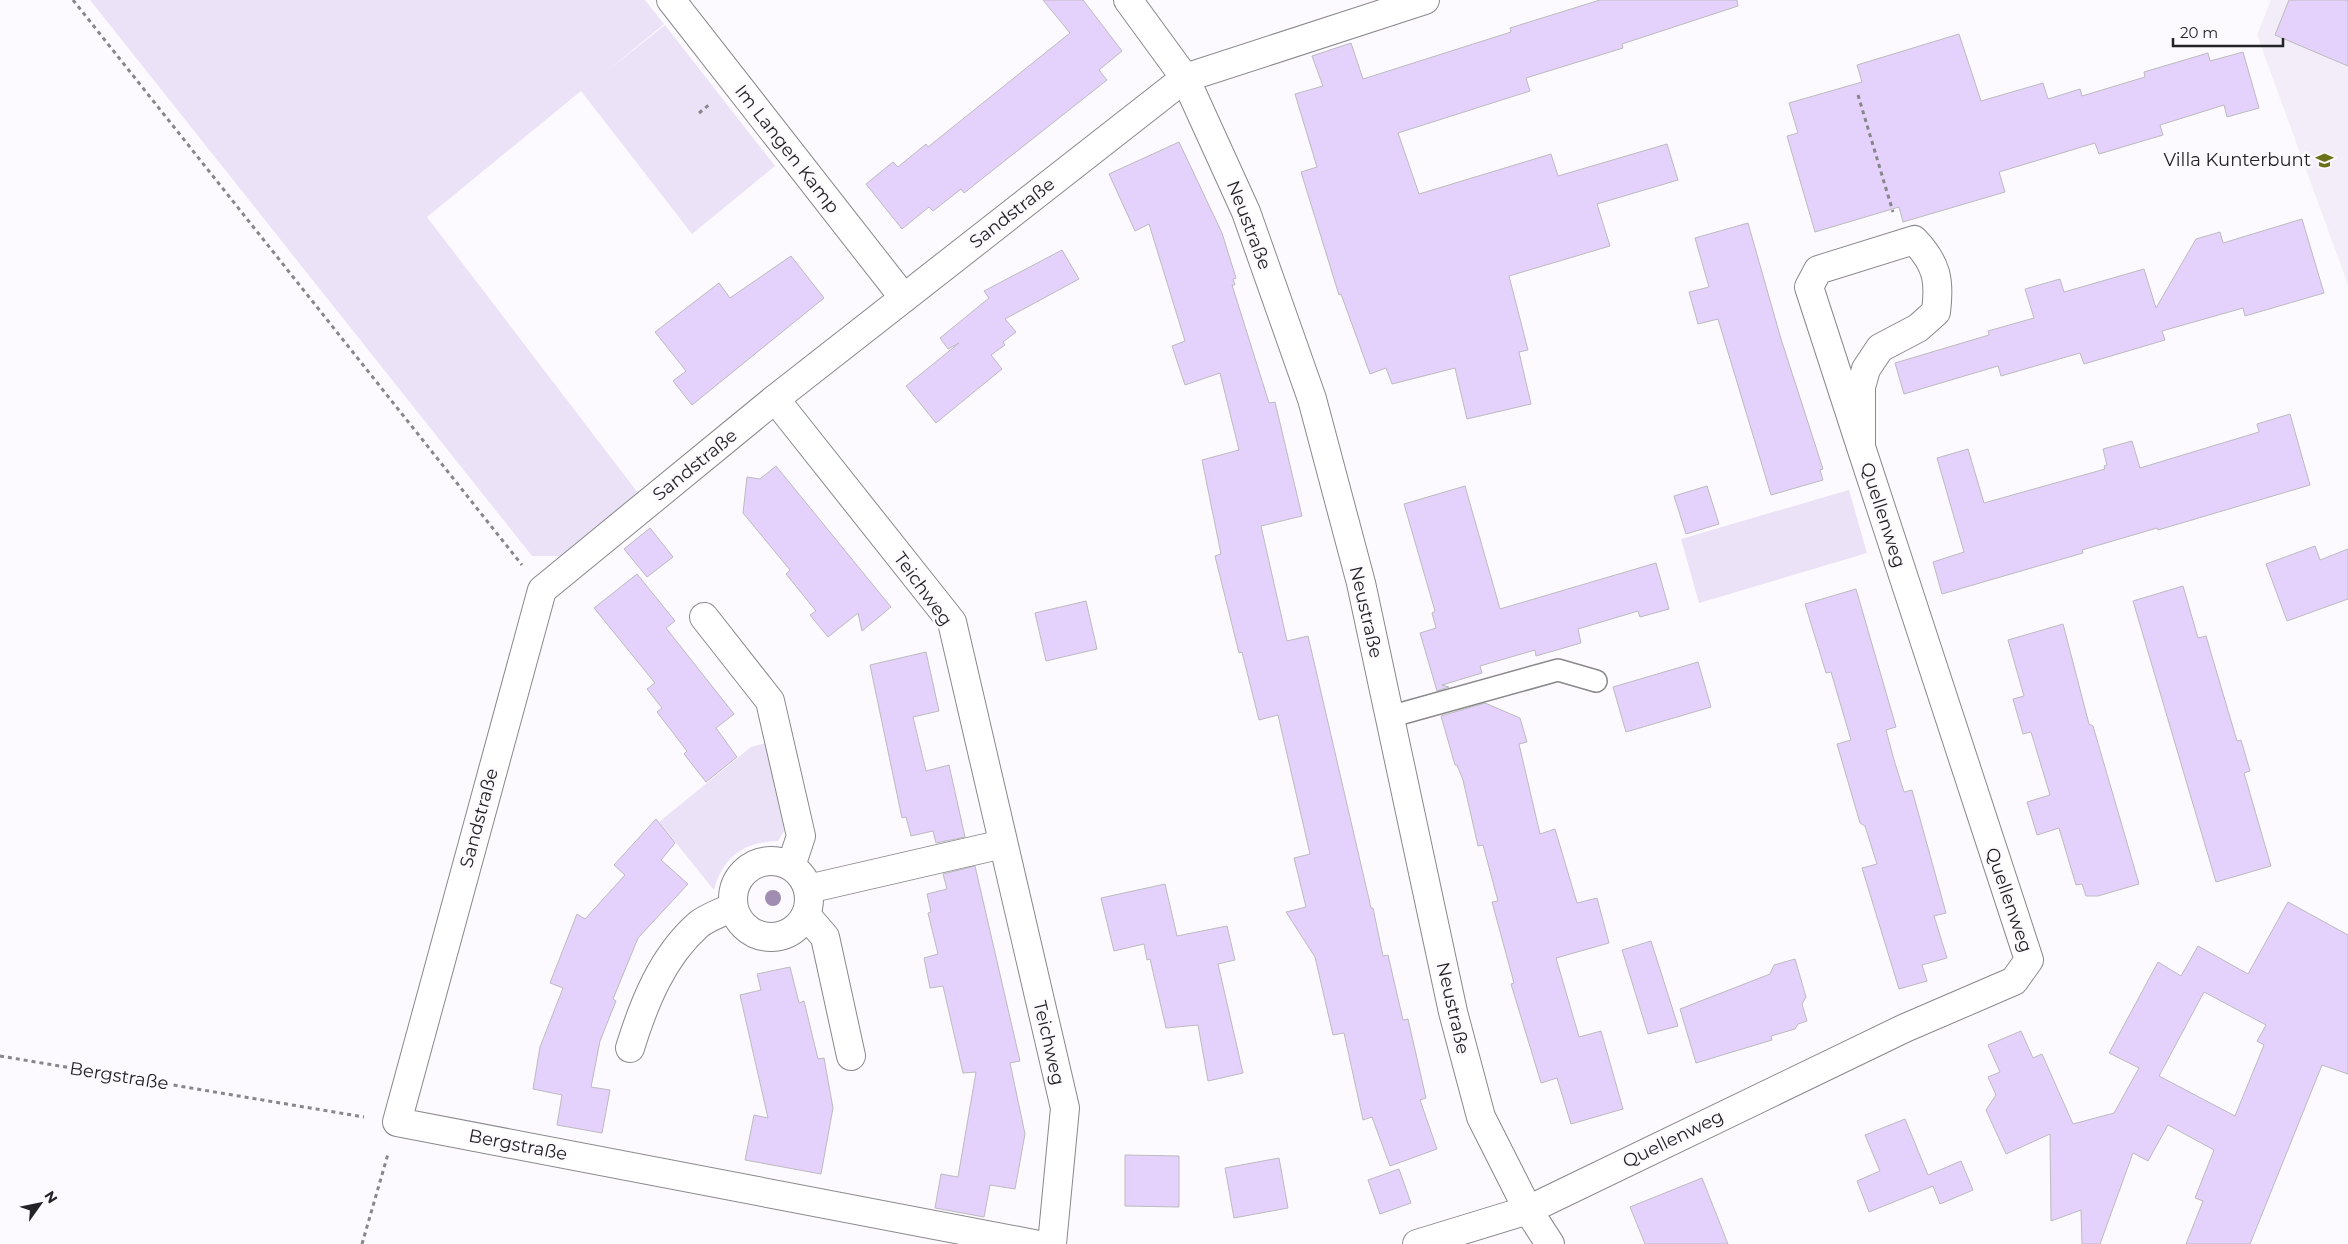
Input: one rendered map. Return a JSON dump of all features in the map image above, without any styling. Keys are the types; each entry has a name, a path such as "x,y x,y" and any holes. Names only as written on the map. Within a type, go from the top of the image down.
{"street":[{"name":"Im Langen Kamp","path":"671,0 904,298"},
{"name":"Neustraße","path":"1128,0 1185,78 1246,212 1312,399 1361,583 1453,1012 1481,1117 1528,1210 1550,1244"},
{"name":"Sandstraße","path":"397,1122 542,590 775,399 1185,78 1425,0"},
{"name":"Quellenweg","path":"1528,1210 1905,1028 2014,981 2029,960 1861,447 1809,286 1818,270 1914,240 1930,256 1940,287 1936,312 1918,328 1880,348 1866,369 1861,387 1861,447"},
{"name":"Teichweg","path":"775,399 952,622 1002,844 1065,1108 1052,1244"},
{"path":"704,617 770,701 801,836 791,866"},
{"path":"807,902 1002,844"},
{"path":"807,902 799,925 790,933 778,937 766,937 755,934 745,928 737,919 732,907 734,885 748,868 758,862 770,860 780,862 791,866 798,872 807,902 825,937 851,1056"},
{"path":"630,1048 650,988 675,953 699,924 732,907"},
{"name":"Bergstraße","path":"397,1122 1034,1244"},
{"path":"1417,1244 1528,1210"}],"lane":[{"path":"1390,716 1558,670 1596,682"}],"path":[{"path":"73,0 542,590"},
{"path":"1858,95 1902,244"},
{"name":"Bergstraße","path":"0,1056 397,1122"},
{"path":"362,1244 397,1122"}],"shaded area":[{"path":"90,0 645,0 664,24 607,71 665,25 775,166 692,234 581,91 427,217 638,493 561,556 532,556"},
{"name":"Villa Kunterbunt","path":"2271,0 2348,0 2348,285 2257,35"},
{"path":"1849,490 1867,553 1699,603 1681,539"},
{"path":"766,743 786,828 778,841 754,844 729,860 718,878 714,890 659,822 751,747"}],"building":[{"path":"1043,0 1083,0 1122,51 1099,70 1107,80 964,193 961,189 933,211 929,207 902,229 866,184 893,162 898,167 926,144 928,147 1070,33"},
{"path":"1600,0 1737,0 1738,6 1622,44 1623,48 1526,78 1530,91 1398,133 1419,194 1551,154 1558,176 1667,144 1678,180 1597,204 1610,246 1509,276 1528,350 1519,352 1531,404 1467,419 1455,368 1392,384 1386,368 1370,374 1341,294 1339,295 1301,172 1317,167 1295,94 1323,86 1312,56 1351,43 1363,79 1511,32 1510,28"},
{"path":"2289,0 2348,0 2348,66 2275,35"},
{"path":"1959,34 1981,101 2043,83 2048,99 2080,89 2082,96 2145,77 2144,72 2208,53 2210,61 2243,52 2259,108 2227,117 2224,105 2160,125 2163,135 2099,154 2095,143 1999,172 2005,192 1903,222 1899,207 1815,232 1787,136 1798,133 1789,103 1862,82 1857,65"},
{"path":"1179,142 1222,233 1236,278 1233,279 1235,285 1232,285 1269,403 1275,402 1302,516 1261,526 1287,641 1308,636 1383,956 1388,955 1403,1020 1408,1019 1426,1098 1420,1100 1437,1149 1390,1166 1372,1117 1363,1120 1344,1033 1333,1035 1315,957 1286,912 1306,907 1294,858 1310,854 1278,715 1259,720 1242,652 1239,653 1215,556 1221,554 1202,460 1239,450 1220,373 1185,385 1172,346 1185,341 1149,224 1135,231 1109,174"},
{"path":"2302,219 2324,293 2245,316 2243,308 2162,331 2165,340 2084,364 2080,353 2001,376 1998,366 1904,394 1895,363 1989,335 1988,331 2034,318 2025,289 2060,279 2064,292 2144,269 2156,308 2196,239 2220,232 2223,243"},
{"path":"1748,223 1781,339 1823,469 1820,470 1823,480 1771,495 1718,319 1698,324 1689,292 1709,287 1695,238"},
{"path":"1062,250 1079,279 1005,319 1016,332 1003,342 1005,345 991,355 1002,369 936,423 906,386 959,343 948,349 940,338 989,298 984,291"},
{"path":"791,256 824,298 692,405 673,381 686,371 655,332 719,283 730,298"},
{"path":"2290,414 2310,485 2158,530 2157,528 2082,550 2083,553 1942,594 1933,562 1964,552 1937,458 1968,449 1984,503 2105,469 2104,466 2107,465 2103,449 2132,441 2140,468 2259,432 2257,424"},
{"path":"776,466 891,607 862,631 858,613 828,637 810,615 816,611 786,574 790,570 743,513 747,477 760,479"},
{"path":"1465,486 1500,609 1656,563 1669,609 1640,617 1638,611 1578,629 1581,643 1536,656 1535,650 1480,666 1482,673 1442,685 1449,687 1437,691 1420,633 1436,628 1432,613 1435,611 1404,504"},
{"path":"1707,486 1719,524 1686,534 1674,496"},
{"path":"650,528 673,557 647,577 624,549"},
{"path":"2315,546 2320,560 2348,549 2348,599 2287,621 2266,564"},
{"path":"637,574 675,621 666,628 734,714 716,728 737,757 706,782 684,754 687,751 657,712 662,708 647,689 655,683 594,608"},
{"path":"2183,586 2198,638 2206,636 2237,741 2241,740 2250,771 2244,773 2271,866 2216,882 2133,601"},
{"path":"1856,589 1896,727 1886,730 1894,760 1904,792 1912,790 1946,913 1934,916 1947,958 1922,965 1927,981 1899,989 1862,868 1877,864 1865,826 1860,823 1837,744 1851,740 1831,672 1826,673 1805,604"},
{"path":"1086,601 1097,649 1046,661 1035,613"},
{"path":"2063,624 2089,724 2093,726 2139,884 2098,896 2086,896 2082,884 2076,885 2059,828 2037,835 2027,802 2050,795 2031,732 2023,734 2013,699 2024,696 2008,640"},
{"path":"926,652 939,711 913,717 926,771 949,765 965,837 936,843 933,831 911,836 906,817 902,818 870,665"},
{"path":"1698,662 1711,707 1626,732 1613,687"},
{"path":"1485,703 1520,718 1527,742 1519,744 1540,834 1555,829 1577,903 1597,898 1609,943 1556,958 1579,1037 1601,1031 1623,1109 1571,1124 1557,1078 1541,1083 1511,984 1514,983 1492,902 1498,901 1483,845 1478,846 1463,780 1457,765 1455,765 1441,716"},
{"path":"656,819 675,843 661,860 688,884 638,938 613,999 616,1001 600,1041 591,1087 610,1090 602,1133 557,1125 562,1095 533,1089 540,1047 563,988 550,983 577,914 585,919 625,875 614,865"},
{"path":"975,866 1020,1061 1010,1063 1025,1134 1015,1189 990,1185 984,1217 935,1208 941,1174 958,1177 976,1072 963,1073 943,986 930,988 924,958 938,954 928,913 931,912 927,894 947,889 943,874"},
{"path":"1165,884 1177,936 1227,926 1235,960 1218,964 1243,1073 1208,1081 1198,1025 1166,1028 1150,959 1147,960 1144,944 1114,951 1101,898"},
{"path":"2288,902 2348,935 2348,1074 2322,1065 2250,1244 2186,1244 2203,1201 2195,1198 2214,1150 2168,1125 2148,1161 2133,1153 2100,1244 2082,1244 2081,1210 2051,1221 2050,1134 2006,1154 1986,1110 1996,1095 1988,1077 2000,1072 1988,1045 2021,1031 2033,1058 2042,1054 2073,1124 2114,1113 2139,1068 2109,1053 2158,962 2181,976 2198,946 2248,974","holes":["2204,992 2266,1025 2257,1041 2264,1045 2235,1116 2159,1076"]},
{"path":"1651,941 1678,1026 1648,1034 1622,950"},
{"path":"1795,959 1806,997 1802,1004 1807,1021 1798,1024 1795,1029 1771,1036 1772,1040 1696,1063 1680,1009 1770,974 1774,965"},
{"path":"790,967 799,1003 804,1001 818,1059 824,1058 833,1108 821,1174 745,1160 754,1115 768,1118 740,995 761,990 757,974"},
{"path":"1905,1119 1928,1175 1961,1161 1973,1190 1940,1204 1933,1186 1869,1212 1857,1181 1880,1171 1865,1135"},
{"path":"1125,1155 1179,1156 1179,1207 1125,1206"},
{"path":"1279,1158 1288,1208 1234,1218 1225,1168"},
{"path":"1399,1169 1411,1203 1380,1214 1368,1180"},
{"path":"1702,1178 1728,1244 1645,1244 1630,1207"}],"place":[{"name":"Villa Kunterbunt","path":"2325,160"}]}
